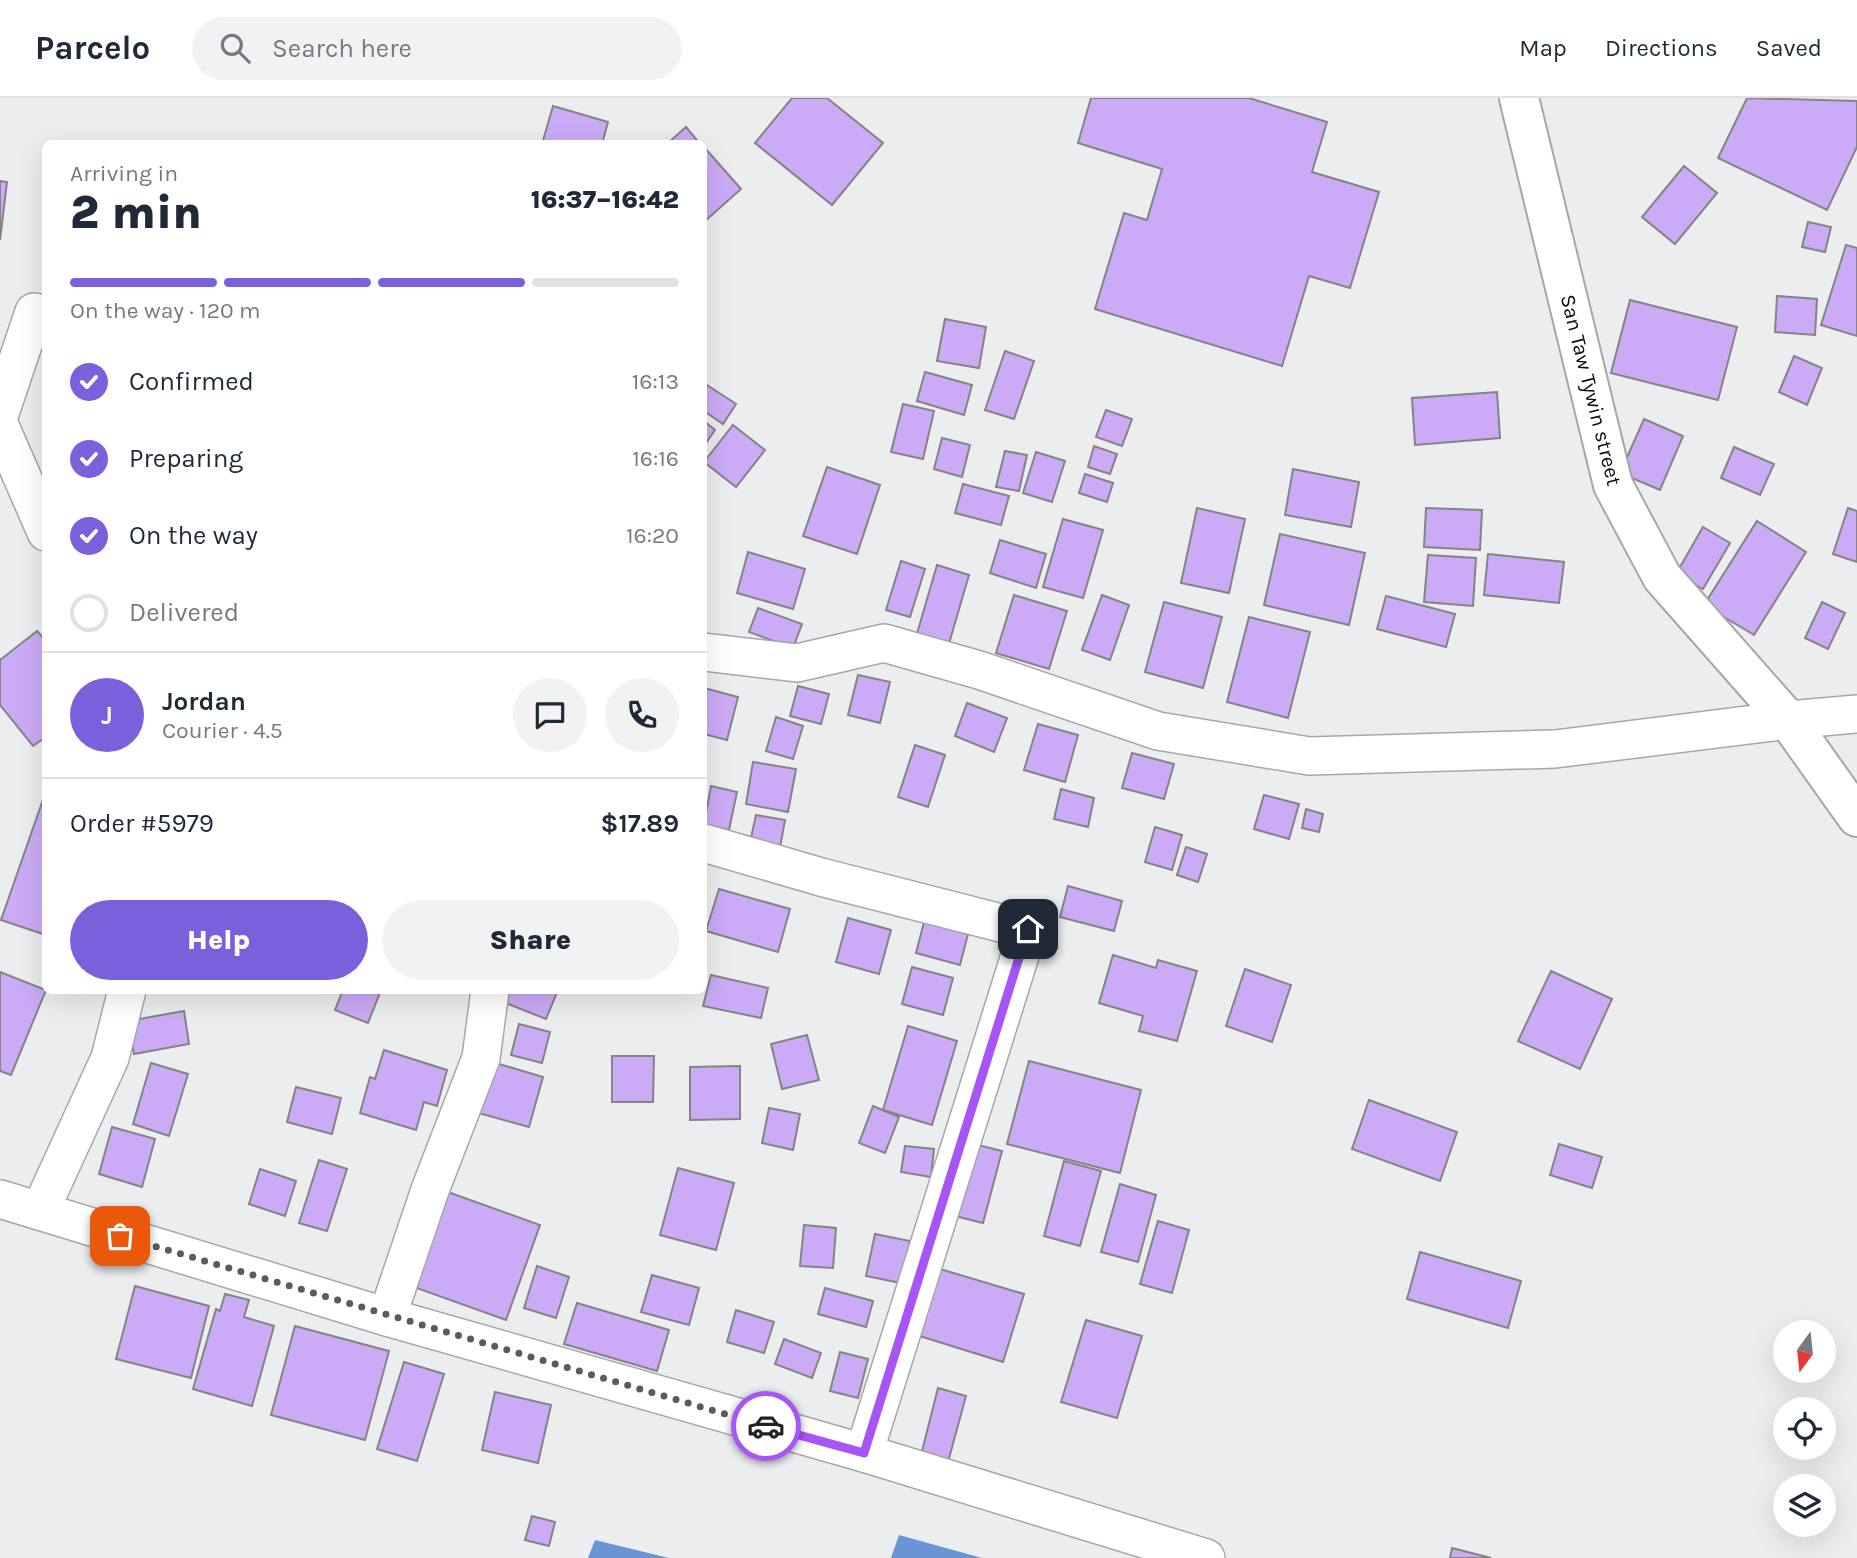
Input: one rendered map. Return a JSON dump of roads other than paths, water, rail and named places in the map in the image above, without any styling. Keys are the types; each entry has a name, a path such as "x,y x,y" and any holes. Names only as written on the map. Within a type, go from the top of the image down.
{"street":[{"name":"San Taw Tywin street","path":"1519,98 1613,485 1662,577 1788,720 1857,817"},
{"path":"0,413 34,312 42,314"},
{"path":"0,426 42,522"},
{"path":"707,652 797,663 884,643 979,670 1158,731 1309,755 1555,749 1857,714"},
{"path":"707,844 821,877 1028,929 864,1453"},
{"path":"40,1211 110,1058 126,994"},
{"path":"387,1317 430,1190 481,1058 489,994"},
{"path":"0,1199 387,1317 864,1453 1206,1558"}],"water":[{"path":"899,1535 982,1558 891,1558"},
{"path":"595,1540 669,1558 588,1558"}]}
